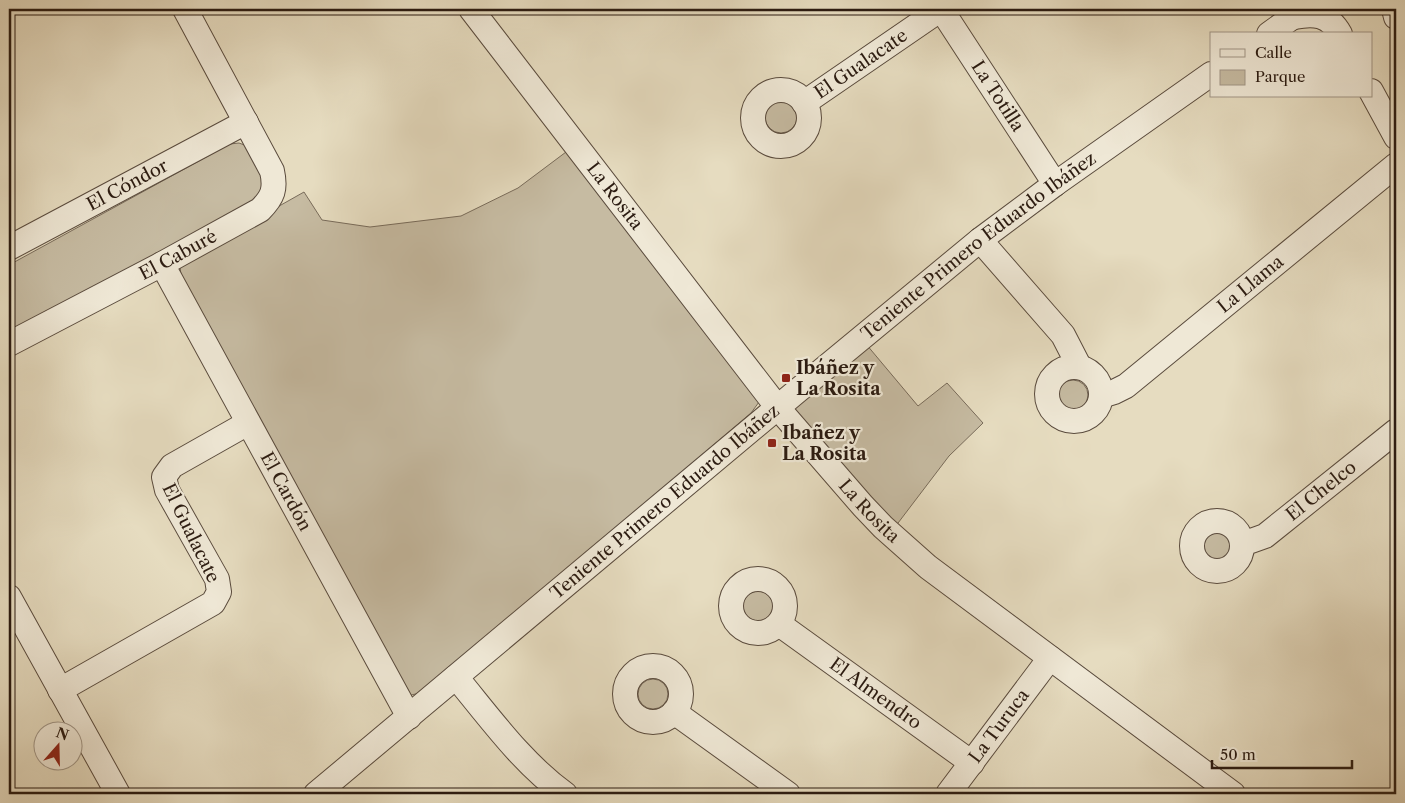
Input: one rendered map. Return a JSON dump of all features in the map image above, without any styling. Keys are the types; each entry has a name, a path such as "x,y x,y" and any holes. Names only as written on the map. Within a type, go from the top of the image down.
{"street":[{"path":"184,9 246,122"},
{"name":"La Rosita","path":"471,9 778,408 883,527 928,567 1233,794"},
{"name":"El Gualacate","path":"804,103 941,9"},
{"name":"La Totilla","path":"941,9 1055,184"},
{"path":"1394,9 1396,17"},
{"path":"1272,32 1299,13 1319,15 1328,20 1338,32"},
{"name":"Teniente Primero Eduardo Ibáñez","path":"316,794 980,240 1055,184 1210,75"},
{"path":"1372,93 1396,137"},
{"name":"El Cóndor","path":"9,248 246,122"},
{"name":"El Caburé","path":"9,344 162,264 260,210 268,203 273,193 272,171 246,122"},
{"name":"La Llama","path":"1101,396 1126,386 1396,165"},
{"path":"980,240 1063,335 1079,366"},
{"name":"El Cardón","path":"162,264 409,717"},
{"path":"1068,366 1079,366 1097,378 1101,396 1095,412 1085,419 1073,421 1062,418 1052,411 1047,400 1046,388 1050,378 1058,371 1068,366"},
{"name":"El Gualacate","path":"60,690 213,603 219,592 217,578 167,490 164,477 172,466 248,423"},
{"name":"El Chelco","path":"1242,541 1251,541 1265,536 1396,431"},
{"path":"9,597 118,794"},
{"name":"El Almendro","path":"779,624 972,762"},
{"name":"La Turuca","path":"948,794 1050,658"},
{"path":"456,677 525,760 540,775 565,794"},
{"path":"674,712 788,794"}],"green space":[{"path":"781,101 792,106 797,117 792,128 781,133 770,128 765,117 770,106"},
{"path":"239,143 247,146 264,177 265,192 254,204 9,340 9,265 230,144"},
{"path":"570,149 759,402 751,413 428,688 420,693 411,695 404,688 181,276 180,265 196,253 304,192 322,220 370,227 461,216 518,188"},
{"path":"866,344 918,406 947,383 983,423 949,456 895,527 797,419 795,410 796,403"},
{"path":"1073,380 1084,384 1088,395 1084,406 1073,410 1062,406 1058,395 1062,384"},
{"path":"1217,531 1228,535 1232,546 1228,557 1217,561 1206,557 1202,546 1206,535"},
{"path":"758,591 769,595 773,606 769,617 758,621 747,617 743,606 747,595"},
{"path":"653,679 664,683 668,694 664,705 653,709 642,705 638,694 642,683"}],"place":[{"name":"Ibáñez y La Rosita","path":"786,378"},
{"name":"Ibañez y La Rosita","path":"772,443"}]}
